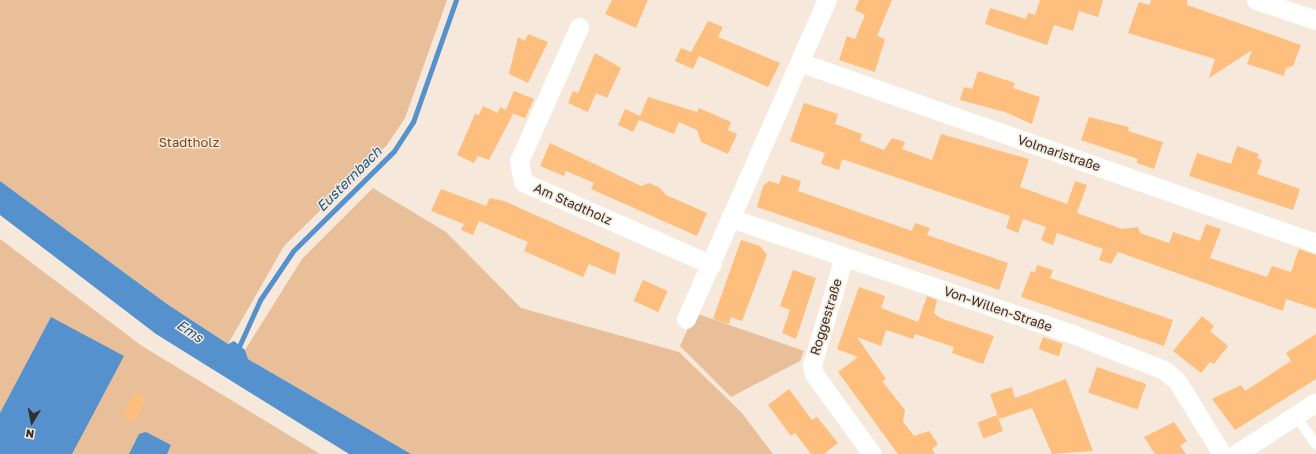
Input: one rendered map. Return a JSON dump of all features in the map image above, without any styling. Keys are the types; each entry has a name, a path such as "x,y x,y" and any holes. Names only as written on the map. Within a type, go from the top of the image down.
{"street":[{"path":"686,319 733,219 802,63 827,0"},
{"path":"1256,0 1316,20"},
{"name":"Am Stadtholz","path":"579,27 519,161 523,182 712,264"},
{"name":"Volmaristraße","path":"802,63 1316,243"},
{"name":"Von-Willen-Straße","path":"733,219 1075,335 1164,370 1177,381 1222,454"},
{"name":"Roggestraße","path":"844,257 812,365 814,374 872,454"},
{"path":"1236,454 1316,402"}],"lane":[{"path":"1296,416 1316,445"}],"green space":[{"name":"Stadtholz","path":"0,0 447,0 405,118 387,145 284,246 228,344 167,304 0,181"},
{"path":"373,188 446,232 521,308 679,352 741,412 773,454 411,454 248,359 245,350 302,259"},
{"path":"0,239 142,346 320,454 0,454"},
{"path":"695,313 804,351 800,361 731,397 680,346"}],"water":[{"name":"Ems","path":"0,181 167,304 228,344 234,341 245,350 248,359 411,454 349,454 156,334 0,215"},
{"path":"51,317 124,356 72,454 0,454 0,413"},
{"path":"146,432 171,445 167,454 129,454 139,434"}],"building":[{"path":"612,0 648,0 636,28 605,14"},
{"path":"859,0 892,0 877,36 885,39 875,72 839,60 847,36 855,39 865,15 855,10"},
{"path":"1040,0 1103,0 1098,17 1079,11 1073,31 1054,25 1047,45 985,24 990,8 1026,19 1028,13 1035,15"},
{"path":"1151,0 1187,0 1187,5 1301,45 1293,66 1286,68 1284,76 1247,64 1252,50 1209,78 1215,59 1128,33 1139,2 1150,5"},
{"path":"708,21 723,27 718,37 780,63 768,87 699,56 693,69 675,61 681,48 691,52"},
{"path":"528,34 548,42 528,83 509,74 518,37 525,41"},
{"path":"595,53 621,68 607,98 596,93 588,112 568,103 573,91 578,93"},
{"path":"978,71 1015,83 1013,88 1040,97 1032,124 1005,112 960,100 964,87 972,89"},
{"path":"514,91 534,99 525,118 506,111 513,114 489,160 478,156 474,163 457,155 475,114 479,115 483,106 498,113 500,107 506,110"},
{"path":"648,97 697,112 699,108 731,122 728,130 737,134 728,154 701,142 697,130 679,122 674,134 639,120 633,132 618,125 625,109 640,116"},
{"path":"804,103 838,114 835,124 862,134 860,141 884,150 892,138 905,142 902,149 932,160 941,134 1029,159 1020,187 1067,204 1075,181 1087,185 1077,213 1122,229 1138,227 1140,233 1169,243 1173,232 1200,241 1206,224 1221,229 1210,258 1267,277 1272,266 1291,272 1299,249 1316,255 1316,309 1286,299 1283,311 1118,252 1111,264 1099,260 1103,249 1057,233 1053,245 1041,240 1046,227 1023,219 1018,233 1006,228 1010,216 842,159 839,170 821,164 825,153 790,141"},
{"path":"1089,117 1129,127 1128,131 1163,142 1154,169 1137,163 1138,159 1081,140"},
{"path":"550,143 641,186 649,183 660,188 666,195 707,213 697,236 591,189 594,183 566,171 564,176 540,166"},
{"path":"1237,146 1259,154 1257,158 1262,160 1257,174 1300,189 1293,210 1189,176 1197,153 1231,164"},
{"path":"782,175 801,181 798,191 912,231 915,223 930,228 927,235 1008,263 999,290 757,207 763,186 769,181 779,184"},
{"path":"441,189 486,206 490,198 504,201 620,253 615,275 589,264 583,277 524,251 528,242 479,221 473,235 461,230 464,224 431,211"},
{"path":"741,240 760,246 767,255 742,321 731,317 729,324 713,319"},
{"path":"1037,265 1053,270 1050,278 1173,320 1164,346 1021,297 1031,271 1035,273"},
{"path":"793,270 816,278 796,339 782,333 790,310 780,306"},
{"path":"643,280 668,291 658,312 634,301"},
{"path":"859,287 885,296 881,308 918,322 927,296 937,300 934,313 940,318 994,336 983,364 952,353 954,347 915,334 913,339 886,330 881,346 857,337 886,379 882,381 905,410 903,422 914,436 929,431 938,444 932,449 935,454 898,454 838,372 858,357 837,349"},
{"path":"1202,316 1214,326 1210,331 1228,346 1214,364 1210,362 1201,373 1173,351"},
{"path":"1316,334 1316,379 1235,430 1212,399 1241,385 1245,391 1291,361 1286,353"},
{"path":"1043,337 1063,344 1059,356 1039,349"},
{"path":"1097,367 1146,384 1137,409 1088,393"},
{"path":"1066,379 1093,451 1052,454 1032,408 999,419 990,394 1012,387 1015,398"},
{"path":"789,389 812,420 817,417 838,443 824,454 811,454 795,433 791,436 768,405"},
{"path":"135,392 147,398 134,422 123,416"},
{"path":"997,415 1003,431 983,438 977,423"},
{"path":"1174,422 1187,441 1180,446 1186,454 1155,454 1144,437"}],"waterway":[{"name":"Eusternbach","path":"237,351 260,300 293,251 394,151 413,122 456,0"}]}
